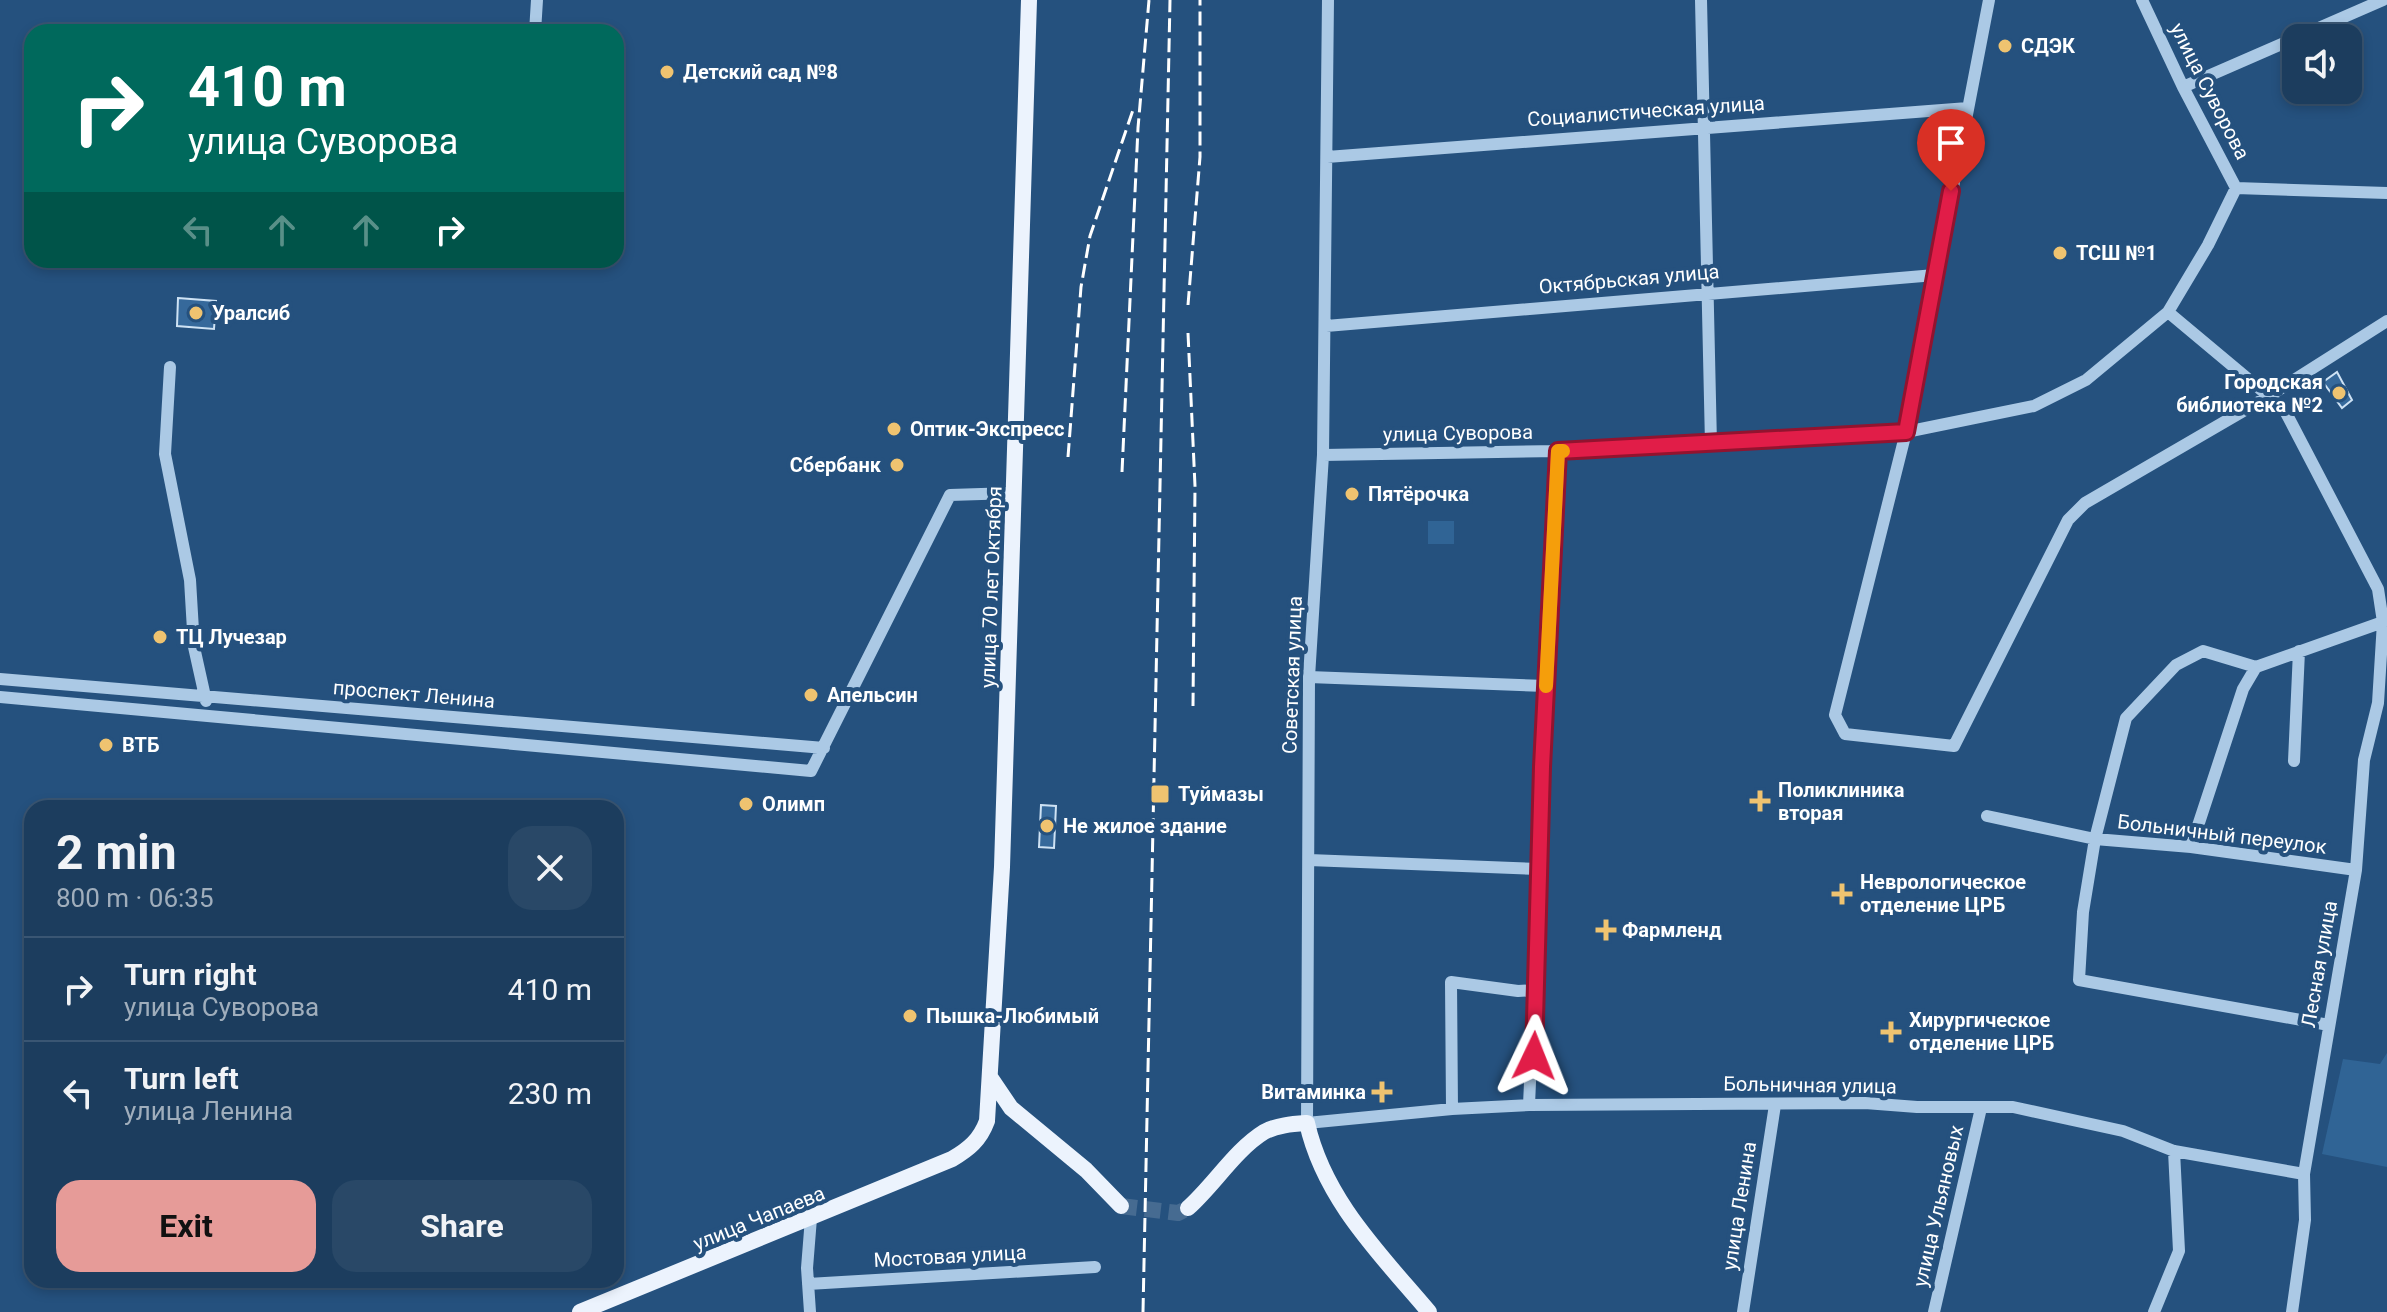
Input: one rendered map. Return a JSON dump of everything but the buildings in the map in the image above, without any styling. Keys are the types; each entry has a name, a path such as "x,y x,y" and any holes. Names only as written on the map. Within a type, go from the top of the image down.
{"main road":[{"name":"улица 70 лет Октября","path":"952,1159 970,1149 982,1133 989,1106 1002,867 1029,0"},
{"path":"990,1077 1011,1108 1086,1170 1121,1206"},
{"path":"1188,1208 1242,1151 1265,1132 1284,1125 1307,1123"},
{"name":"Советская улица","path":"1307,1123 1314,1152 1347,1215 1429,1312"},
{"name":"улица Чапаева","path":"580,1312 952,1159"}],"street":[{"path":"536,24 537,0"},
{"name":"Советская улица","path":"1307,1123 1309,677 1323,455 1328,0"},
{"path":"1701,0 1711,444"},
{"path":"1989,0 1906,432 1835,715 1845,734 1954,746 2068,520 2085,503 2269,396 2387,321"},
{"name":"улица Суворова","path":"1323,455 1558,451 1906,432 2034,406 2086,380 2168,312 2208,245 2236,188 2142,0"},
{"path":"2183,87 2383,0"},
{"name":"Социалистическая улица","path":"1327,157 1968,108"},
{"path":"2236,188 2387,193"},
{"name":"Октябрьская улица","path":"1326,326 1935,275"},
{"name":"Лесная улица","path":"2168,312 2284,409 2378,589 2383,622 2382,705 2364,760 2356,870 2304,1174 2305,1220 2292,1312"},
{"path":"170,367 165,454 190,580 194,647 206,696 205,716"},
{"path":"1529,1105 1558,451"},
{"path":"824,748 950,495 1013,493"},
{"path":"1987,816 2095,839 2126,718 2176,665 2203,651 2256,667 2383,622"},
{"path":"2294,761 2299,651"},
{"path":"2191,847 2243,689 2256,667"},
{"path":"1309,677 1546,686"},
{"name":"проспект Ленина","path":"0,679 824,748 811,771 0,697"},
{"name":"Больничный переулок","path":"2329,1025 2079,980 2083,912 2095,839 2191,847 2356,870"},
{"path":"1309,860 1539,869"},
{"path":"1452,1109 1451,982 1518,991 1536,990"},
{"name":"Больничная улица","path":"1307,1123 1529,1105 1865,1103 2013,1107 2123,1131 2174,1151 2304,1174"},
{"name":"улица Ленина","path":"1743,1312 1775,1105"},
{"name":"улица Ульяновых","path":"1934,1312 1981,1108"},
{"path":"2154,1312 2179,1251 2174,1151"},
{"path":"810,1312 811,1218"},
{"name":"Мостовая улица","path":"808,1284 1095,1267"}],"shaded area":[{"path":"1428,521 1454,521 1454,544 1428,544"},
{"path":"2387,1053 2387,1167 2322,1154 2343,1059 2380,1064"}],"tunnel":[{"path":"1121,1206 1178,1213 1188,1208"}],"railway":[{"path":"1122,472 1138,128 1149,0"},
{"path":"1143,1312 1170,0"},
{"path":"1188,305 1200,157 1200,0"},
{"path":"1068,457 1081,287 1090,236 1133,110"},
{"path":"1188,333 1195,486 1193,706"}],"slow traffic":[{"path":"1546,686 1558,451 1563,451"}],"place":[{"name":"СДЭК","path":"2005,46"},
{"name":"Детский сад №8","path":"667,72"},
{"name":"ТСШ №1","path":"2060,253"},
{"name":"Уралсиб","path":"196,313"},
{"name":"Городская библиотека №2","path":"2339,393"},
{"name":"Оптик-Экспресс","path":"894,429"},
{"name":"Сбербанк","path":"897,465"},
{"name":"Пятёрочка","path":"1352,494"},
{"name":"ТЦ Лучезар","path":"160,637"},
{"name":"Апельсин","path":"811,695"},
{"name":"ВТБ","path":"106,745"},
{"name":"Туймазы","path":"1160,794"},
{"name":"Поликлиника вторая","path":"1760,801"},
{"name":"Олимп","path":"746,804"},
{"name":"Не жилое здание","path":"1047,826"},
{"name":"Неврологическое отделение ЦРБ","path":"1842,894"},
{"name":"Фармленд","path":"1606,930"},
{"name":"Пышка-Любимый","path":"910,1016"},
{"name":"Хирургическое отделение ЦРБ","path":"1891,1032"},
{"name":"Витаминка","path":"1382,1092"}],"route":[{"path":"1534,1056 1542,767 1558,451 1906,432 1951,191"}]}
